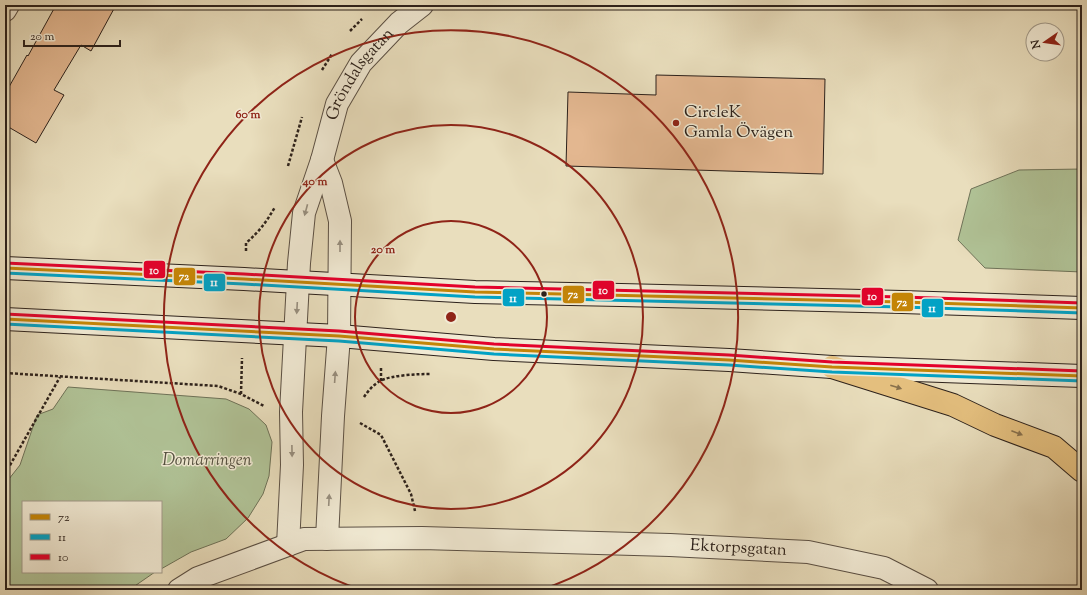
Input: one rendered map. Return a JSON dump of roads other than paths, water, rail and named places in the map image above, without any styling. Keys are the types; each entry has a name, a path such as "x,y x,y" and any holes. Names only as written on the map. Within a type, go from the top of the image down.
{"highway":[{"path":"832,367 953,405 995,425 1054,447 1082,471"}],"main road":[{"path":"5,10 8,5"},
{"name":"Gröndalsgatan","path":"295,333 304,213 322,160 338,104 361,63 399,23 422,5"},
{"path":"322,160 331,183 340,221 339,336 333,416 327,539"},
{"path":"5,268 475,292 1082,308"},
{"path":"5,320 243,330 339,336 494,349 729,360 832,367 1082,376"},
{"path":"288,545 292,465 291,412 295,333"},
{"name":"Ektorpsgatan","path":"179,590 198,578 304,539 422,538 670,545 808,552 884,568 927,590"}],"place":[{"name":"CircleK Gamla Övägen","path":"676,123"}],"park label":[{"name":"Domarringen","path":"207,461"}]}
